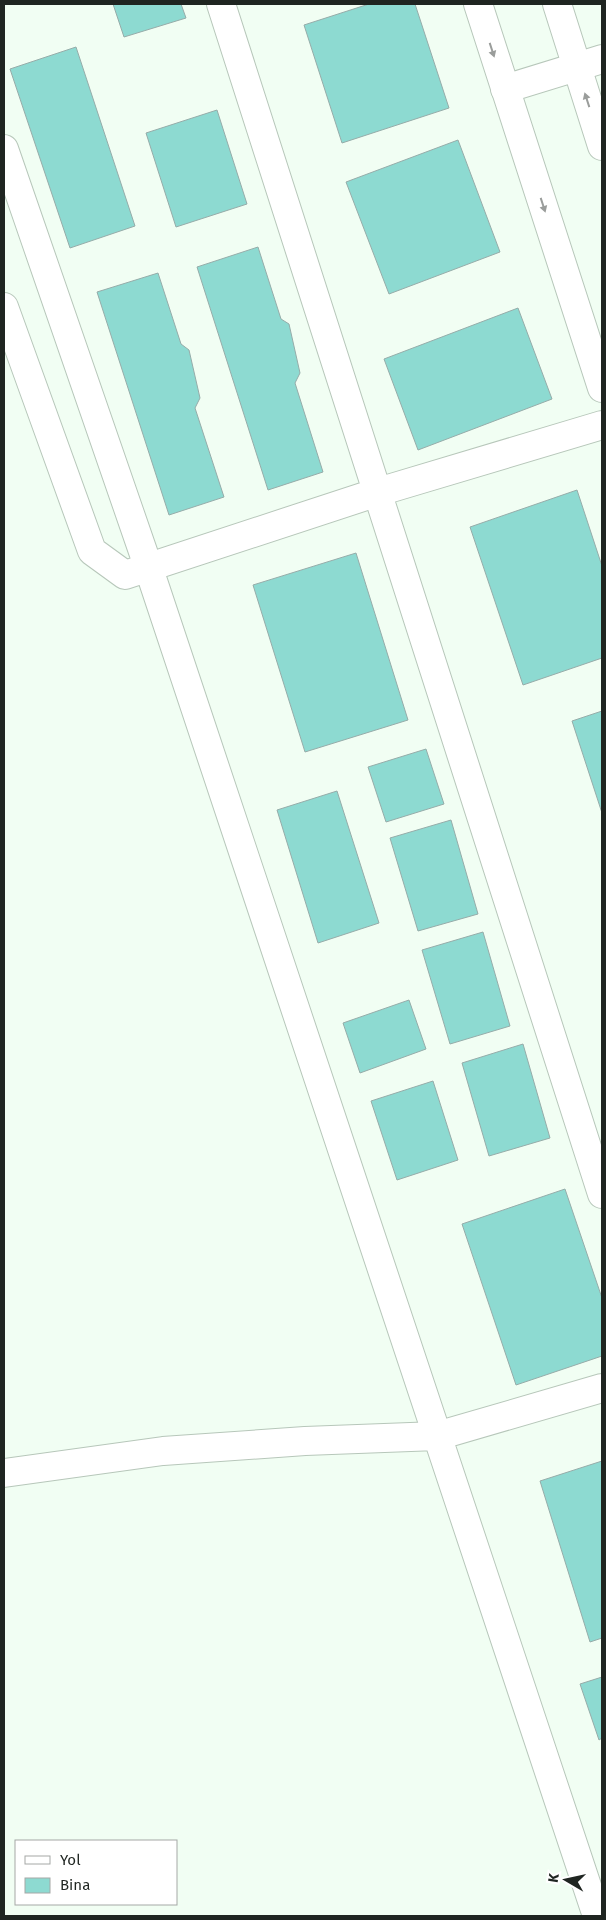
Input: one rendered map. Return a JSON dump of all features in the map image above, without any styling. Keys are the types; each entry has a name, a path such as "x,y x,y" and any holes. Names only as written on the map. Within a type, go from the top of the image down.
{"street":[{"path":"221,4 602,1194"},
{"path":"478,4 602,388"},
{"path":"557,4 590,63 602,146"},
{"path":"505,89 590,63"},
{"path":"4,149 148,566 597,1916"},
{"path":"4,307 92,551 125,575 378,492 602,424"},
{"path":"4,1473 163,1451 305,1441 437,1436 602,1388"}],"building":[{"path":"113,4 181,4 186,18 124,37"},
{"path":"369,4 415,4 449,108 342,143 304,25"},
{"path":"76,47 135,226 70,248 10,69"},
{"path":"217,110 247,204 176,227 146,133"},
{"path":"458,140 500,252 389,294 346,182"},
{"path":"258,247 281,319 289,324 300,373 295,383 323,472 268,490 197,267"},
{"path":"158,273 181,344 189,350 200,398 195,408 224,497 169,515 97,292"},
{"path":"518,308 552,399 418,450 384,359"},
{"path":"577,490 602,566 602,658 523,685 470,527"},
{"path":"356,553 408,720 305,752 253,585"},
{"path":"602,711 602,813 572,721"},
{"path":"426,749 444,804 386,822 368,767"},
{"path":"337,791 379,923 318,943 277,810"},
{"path":"451,820 478,914 418,931 390,838"},
{"path":"483,932 510,1026 450,1044 422,950"},
{"path":"409,1000 426,1049 360,1073 343,1023"},
{"path":"523,1044 550,1138 489,1156 462,1063"},
{"path":"433,1081 458,1160 397,1180 371,1101"},
{"path":"565,1189 602,1298 602,1356 516,1385 462,1224"},
{"path":"602,1461 602,1638 590,1642 540,1481"},
{"path":"602,1677 602,1738 599,1740 580,1684"}]}
